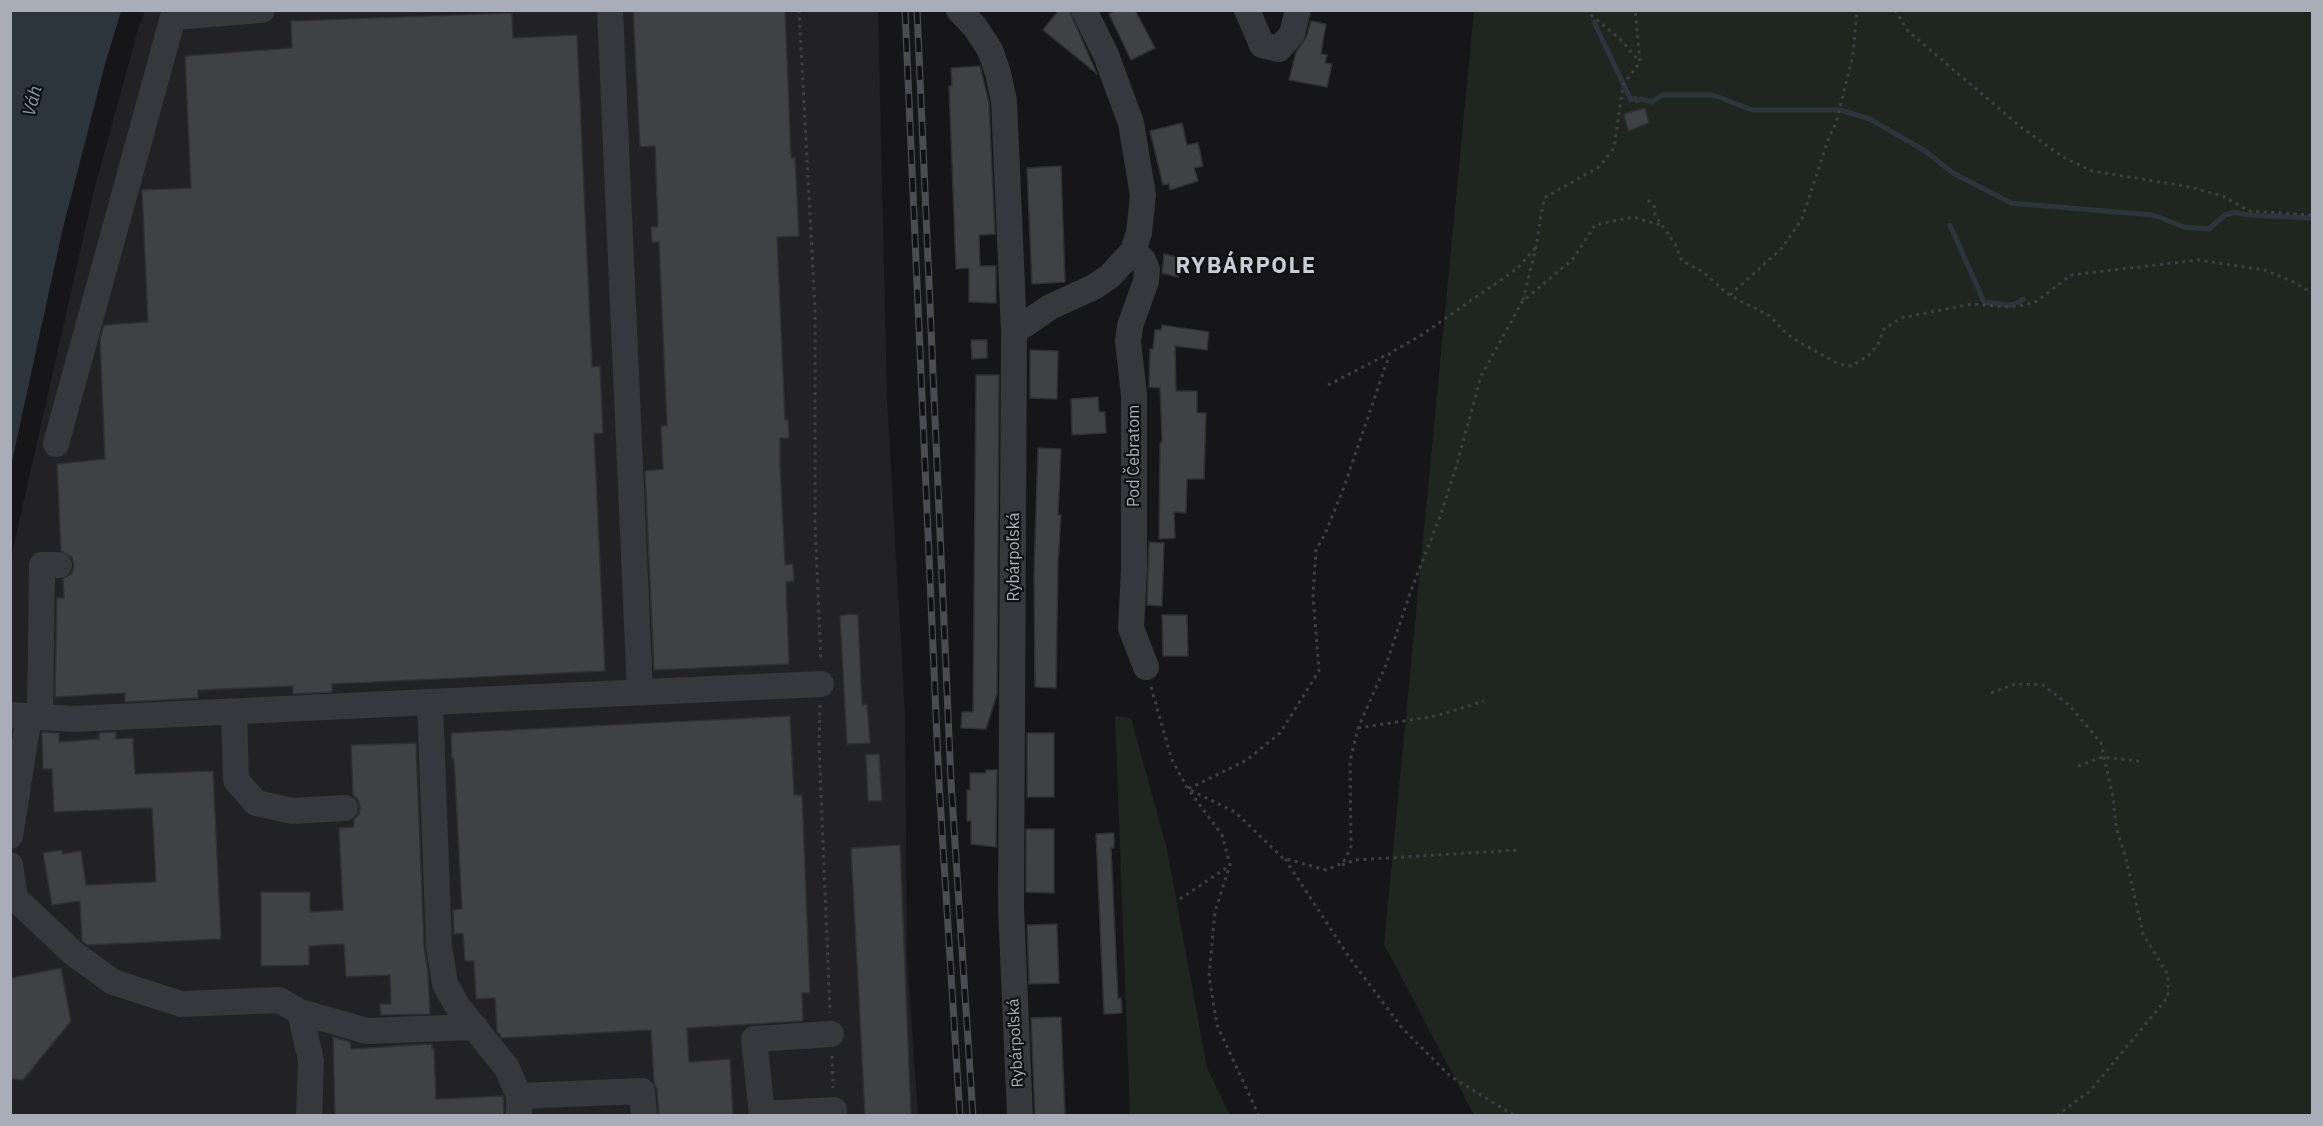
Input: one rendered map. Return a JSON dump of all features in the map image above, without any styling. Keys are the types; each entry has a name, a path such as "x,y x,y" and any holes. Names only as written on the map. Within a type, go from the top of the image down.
{"street":[{"path":"56,444 175,14 262,10"},
{"path":"610,10 640,692"},
{"name":"Rybárpoľská","path":"959,10 975,27 990,50 1004,101 1014,332 1011,908 1020,1116"},
{"path":"1014,332 1050,307 1094,287 1110,276 1133,251 1139,233 1142,209 1141,179 1131,123 1122,94 1084,10"},
{"path":"1247,10 1262,45 1278,48 1292,34 1298,10"},
{"name":"Pod Čebratom","path":"1133,251 1143,260 1147,270 1146,280 1130,326 1128,341 1134,395 1134,570 1131,628 1146,668"},
{"path":"10,836 26,716 42,565 59,565"},
{"path":"26,716 74,719 821,684"},
{"path":"429,702 439,946 445,984 458,1007 507,1068 519,1106 552,1105 642,1091 644,1116"},
{"path":"234,712 236,780 256,803 292,811 345,808"},
{"path":"10,865 15,898 73,953 112,982 181,1004 279,1000 300,1012 368,1031 475,1027"},
{"path":"300,1012 311,1061 309,1116"},
{"path":"831,1034 754,1039 762,1114 834,1110"}],"path":[{"path":"799,10 815,308 815,522 821,684 819,745 834,1110"},
{"path":"1585,10 1620,39 1640,62"},
{"path":"1326,870 1343,863 1351,848 1350,761 1358,728 1386,665 1410,593 1441,514 1481,376 1522,302 1536,247 1544,198 1599,167 1614,148 1623,85 1640,62 1635,10"},
{"path":"1729,295 1782,248 1802,219 1829,136 1836,123 1853,55 1857,10"},
{"path":"1895,10 1908,31 1948,66 2020,127 2063,157 2092,171 2185,186 2223,196 2249,211 2313,215"},
{"path":"1648,201 1654,206 1655,215 1675,244 1682,261 1703,272 1729,295 1770,316 1799,342 1838,363 1851,366 1868,356 1878,345 1884,330 1901,318 1972,304 2006,308 2025,305 2037,301 2071,275 2198,260 2264,270 2294,282 2313,293"},
{"path":"1522,302 1573,259 1595,225 1633,217 1664,226"},
{"path":"1328,385 1420,336 1518,268 1536,247"},
{"path":"1188,789 1247,760 1280,733 1319,671 1313,596 1316,550 1325,534 1344,486 1390,353"},
{"path":"1146,668 1172,760 1188,789 1222,835 1230,865 1215,911 1209,976 1217,1025 1259,1116"},
{"path":"1991,693 2015,684 2043,685 2069,705 2101,743 2113,797 2116,827 2126,859 2142,934 2168,975 2168,997 2090,1090 2056,1116"},
{"path":"1358,728 1436,716 1484,700"},
{"path":"2078,766 2103,757 2139,761"},
{"path":"1188,789 1234,812 1284,858 1351,960 1403,1029 1450,1076 1515,1116"},
{"path":"1284,858 1326,870 1355,860 1518,850"},
{"path":"1180,899 1230,865"}],"shaded area":[{"path":"145,11 878,11 887,399 905,715 907,954 918,1115 11,1116 11,558 94,190"},
{"path":"1474,11 2312,11 2312,1115 1474,1115 1384,944"},
{"path":"1115,716 1131,718 1167,849 1207,1068 1230,1115 1130,1115"}],"water":[{"name":"Váh","path":"11,10 121,11 62,232 11,466"}],"building":[{"path":"633,10 785,10 791,158 795,158 799,236 777,237 785,420 788,420 789,438 780,438 780,465 785,565 793,564 794,581 786,582 789,664 654,670 645,471 663,469 661,426 667,426 659,242 652,242 651,227 658,227 655,146 640,147"},
{"path":"1059,10 1069,10 1097,74 1043,30"},
{"path":"1117,10 1135,10 1155,48 1131,60 1109,14"},
{"path":"512,13 513,38 577,35 592,367 600,366 603,433 594,434 605,671 332,684 332,692 293,694 293,686 198,690 198,698 125,702 125,693 55,697 57,598 64,598 63,579 72,573 74,566 72,557 61,551 57,464 105,459 100,339 104,325 148,322 142,190 191,188 185,56 292,48 291,21"},
{"path":"1311,21 1326,24 1321,54 1327,55 1325,63 1332,64 1327,87 1289,80 1296,52 1306,38"},
{"path":"980,66 989,103 995,234 979,235 980,266 996,266 996,303 969,302 969,268 956,269 949,86 952,86 951,68"},
{"path":"1645,108 1649,123 1628,131 1624,114"},
{"path":"1182,123 1187,145 1198,143 1203,166 1194,168 1198,181 1170,190 1169,184 1163,185 1150,131"},
{"path":"1061,166 1065,282 1032,284 1027,168"},
{"path":"1164,254 1182,258 1178,277 1162,273"},
{"path":"1162,325 1209,332 1207,350 1175,346 1176,391 1197,391 1197,413 1206,413 1204,479 1187,479 1186,513 1174,512 1175,538 1159,539 1160,444 1162,441 1160,388 1149,387 1150,349 1153,349 1155,330 1161,330"},
{"path":"971,340 987,340 987,358 972,359"},
{"path":"1030,350 1058,351 1057,399 1030,398"},
{"path":"976,375 999,375 997,694 986,729 961,728 962,712 973,712"},
{"path":"1098,397 1099,412 1105,412 1106,433 1072,435 1071,399"},
{"path":"1038,448 1061,449 1056,688 1035,687 1034,574"},
{"path":"1149,542 1164,543 1162,606 1147,605"},
{"path":"858,615 862,705 867,704 870,743 847,744 840,616"},
{"path":"1162,615 1187,615 1188,656 1163,656"},
{"path":"790,716 794,795 802,795 810,993 802,993 803,1021 687,1028 689,1062 730,1059 733,1116 659,1116 657,1090 654,1082 651,1030 502,1038 497,1031 495,998 476,999 474,961 465,961 463,933 454,934 453,910 462,909 451,733"},
{"path":"42,732 59,733 59,742 99,739 99,733 116,732 116,739 133,738 135,774 213,771 221,939 87,945 82,941 80,901 52,905 43,853 62,850 62,854 81,851 86,885 156,882 152,808 54,812 52,769 43,769"},
{"path":"1027,733 1054,733 1054,797 1027,797"},
{"path":"416,743 424,947 430,1014 381,1015 380,1004 391,1004 390,975 346,977 344,944 309,946 309,965 261,966 261,892 310,892 310,912 343,910 339,828 354,827 354,820 360,808 358,800 353,795 351,745"},
{"path":"879,754 882,801 868,801 866,755"},
{"path":"986,770 997,770 996,847 971,844 971,821 967,821 967,790 970,790 970,773 986,773"},
{"path":"1026,829 1054,829 1054,893 1026,892"},
{"path":"1114,833 1114,848 1111,848 1118,999 1121,998 1122,1013 1104,1014 1096,834"},
{"path":"900,845 911,1116 865,1116 851,848"},
{"path":"1057,924 1059,983 1029,984 1027,925"},
{"path":"61,968 71,1021 23,1080 10,1079 10,978"},
{"path":"1061,1017 1065,1116 1035,1116 1031,1018"},
{"path":"333,1037 350,1042 351,1049 432,1044 436,1099 503,1096 504,1116 335,1116"}],"waterway":[{"path":"1594,22 1631,100 1635,98 1637,101 1641,99 1652,102 1662,95 1713,95 1752,110 1840,110 1870,119 1925,151 1953,173 2011,203 2153,215 2184,227 2209,229 2225,215 2235,212 2247,215 2312,218"},
{"path":"1950,225 1984,302 2010,305 2019,302"}],"railway":[{"path":"905,10 939,783 960,1116"},
{"path":"917,10 951,782 973,1116"}],"district":[{"name":"RYBÁRPOLE","path":"1246,267"}]}
